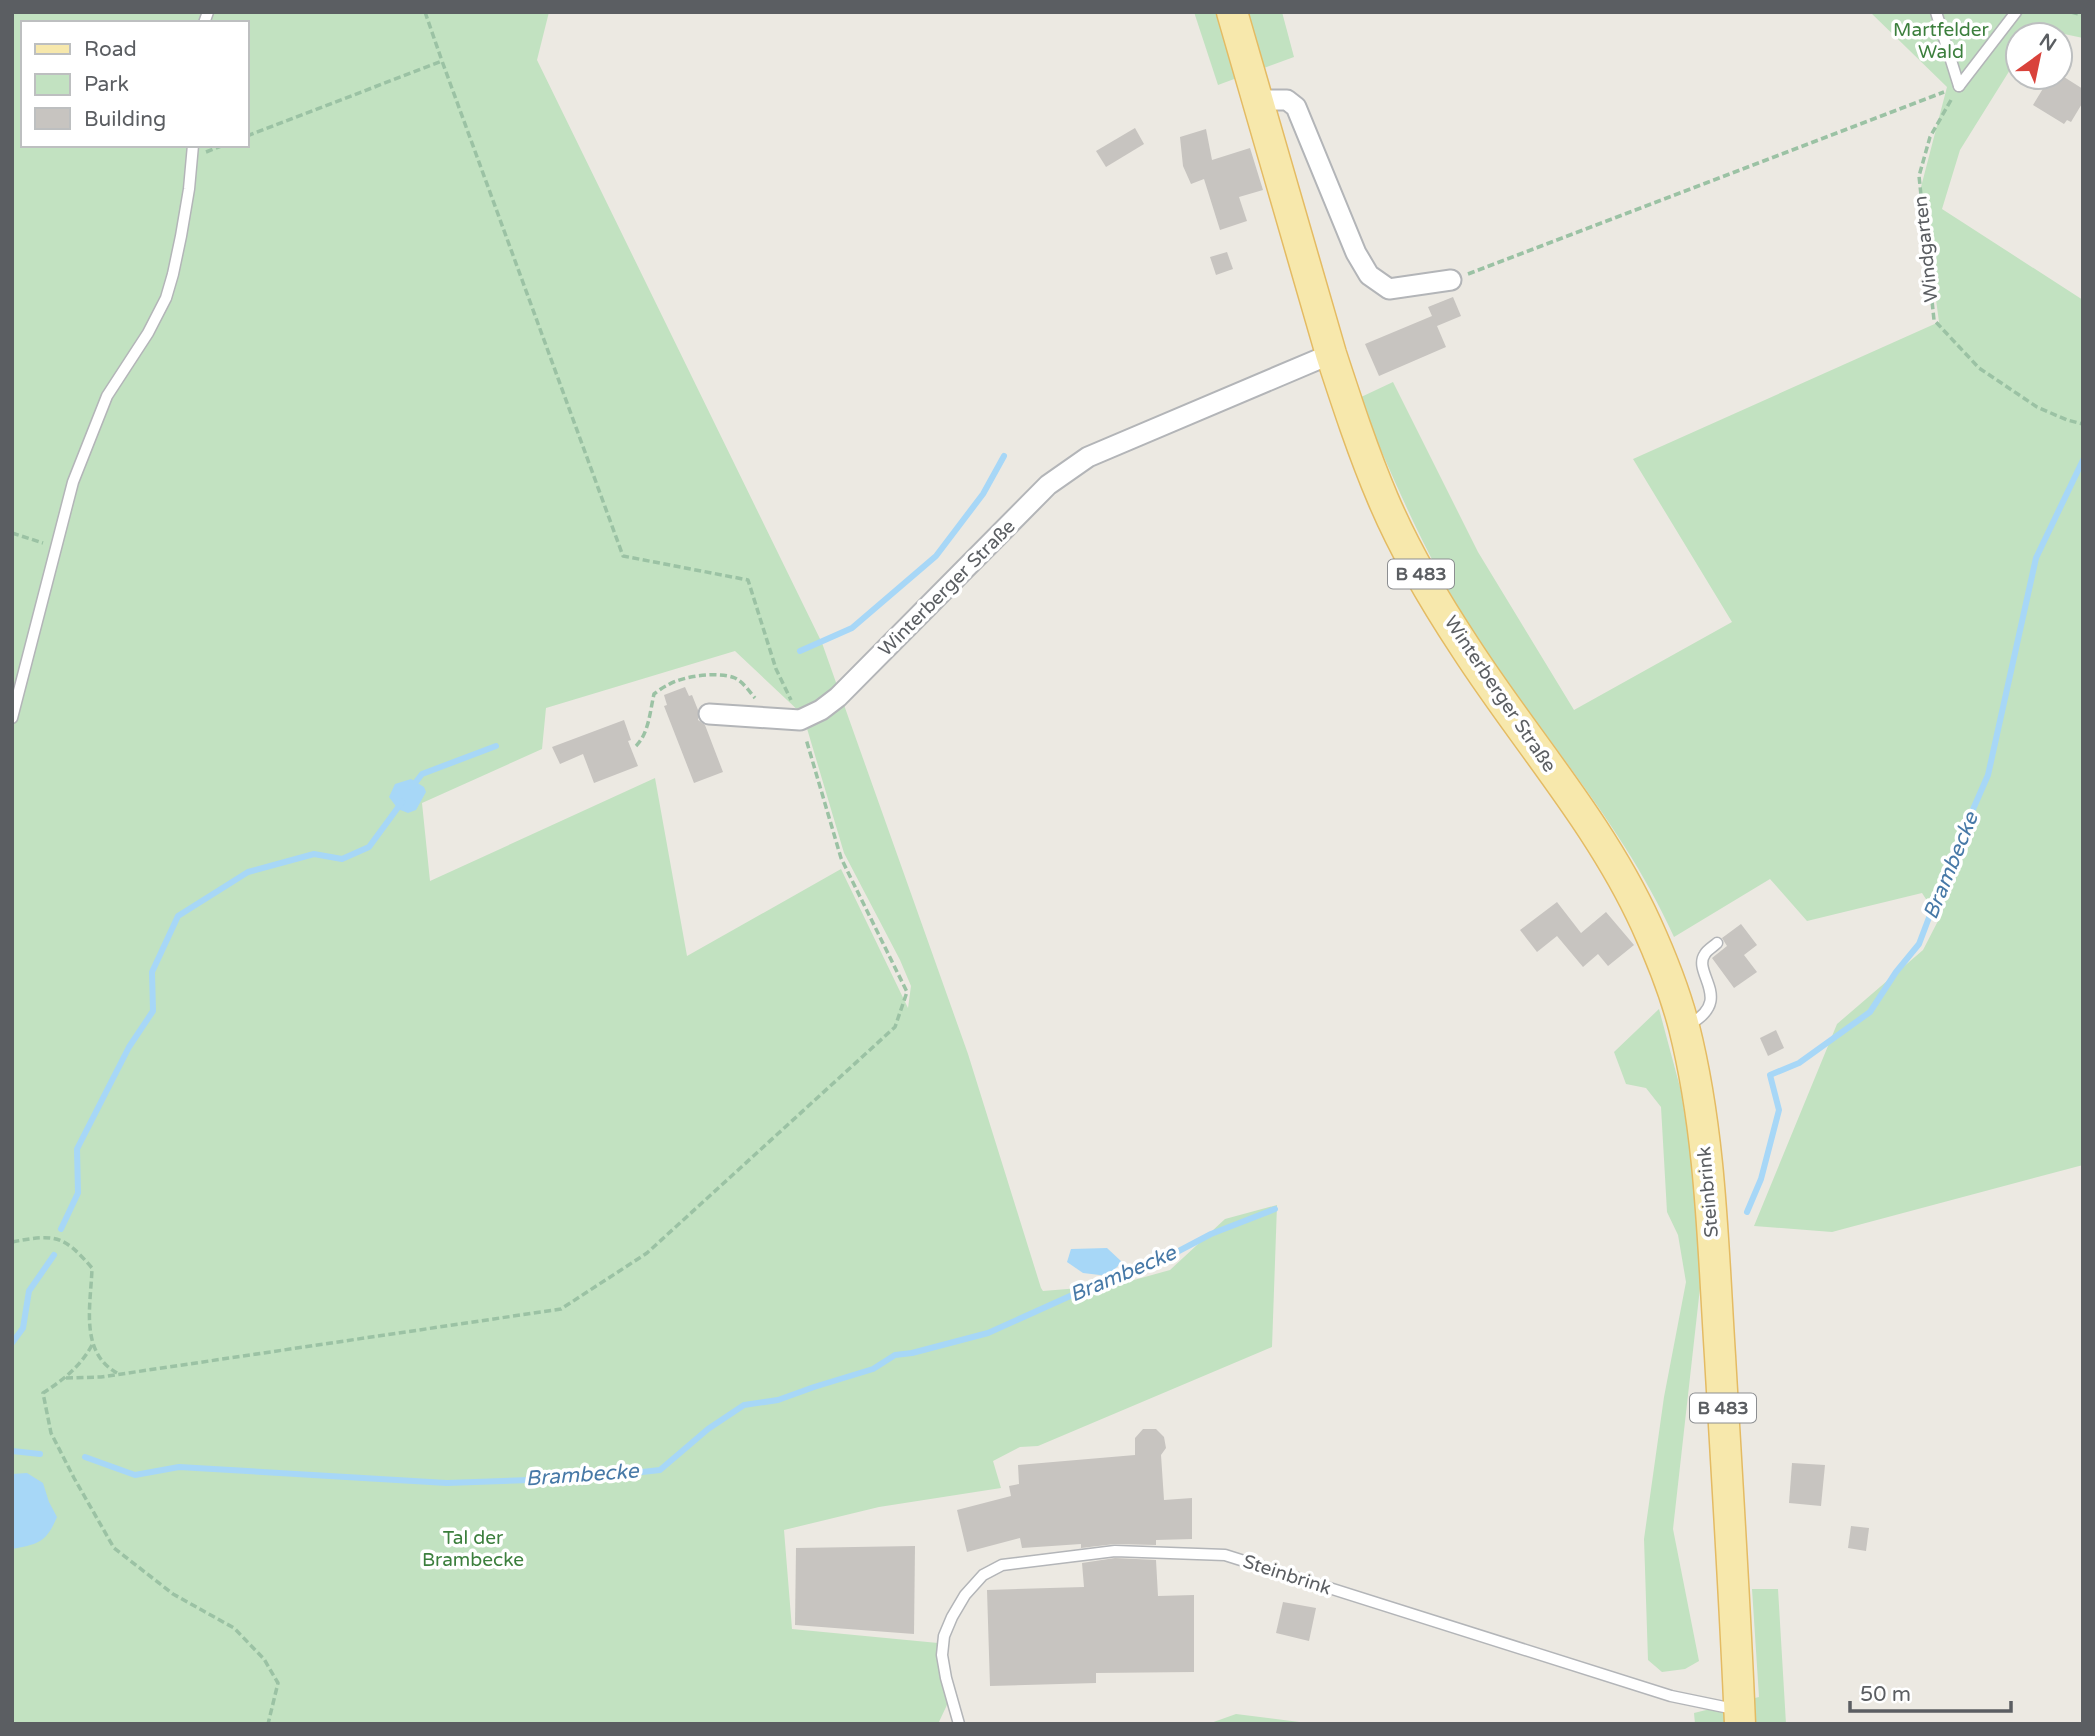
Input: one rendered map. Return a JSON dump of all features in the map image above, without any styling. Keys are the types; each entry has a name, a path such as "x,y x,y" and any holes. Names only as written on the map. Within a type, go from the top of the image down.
{"main road":[{"name":"Winterberger Straße","path":"1232,12 1331,354 1378,486 1400,537 1466,649 1597,834 1627,885 1666,970 1684,1027 1697,1093"},
{"name":"Steinbrink","path":"1697,1093 1707,1167 1713,1247 1740,1717"}],"street":[{"path":"1256,100 1287,100 1296,107 1356,253 1369,275 1389,289 1451,280"},
{"name":"Winterberger Straße","path":"800,720 821,710 838,697 1048,485 1088,457 1331,354"},
{"path":"709,714 800,720"}],"lane":[{"path":"1936,12 1959,86"},
{"path":"1959,86 2016,12"},
{"path":"12,718 73,482 107,396 148,333 166,298 185,213 193,147"},
{"path":"1684,1027 1700,1019 1710,1006 1710,986 1702,964 1704,954 1717,943"},
{"name":"Steinbrink","path":"960,1724 946,1678 943,1655 944,1636 965,1595 983,1575 1002,1565 1115,1551 1225,1555 1740,1717"}],"path":[{"path":"66,1378 119,1374 561,1308 647,1253 895,1027 907,992 841,858 800,720 776,669 748,580 623,556 425,12"},
{"path":"2071,12 2083,15"},
{"path":"248,136 442,61"},
{"path":"1451,280 1959,86"},
{"name":"Windgarten","path":"1959,86 1930,137 1919,176 1934,320 1979,368 2037,407 2083,424"},
{"path":"12,533 55,547"},
{"path":"12,1242 47,1236 62,1240 77,1251 92,1268 89,1316 92,1345 108,1368 119,1374"},
{"path":"92,1345 85,1358 66,1378 43,1393 51,1433 114,1548 173,1594 234,1628 264,1659 278,1683 268,1724"}],"green space":[{"name":"Tal der Brambecke","path":"12,12 549,12 537,60 822,643 968,1054 1041,1288 1043,1291 1116,1285 1170,1270 1225,1219 1277,1205 1272,1347 1038,1446 1020,1447 993,1461 1001,1488 879,1507 784,1530 792,1629 938,1643 954,1690 938,1724 12,1724","holes":["735,651 803,715 844,853 911,986 908,1008 841,869 687,956 655,778 430,881 422,803 542,749 546,708"]},
{"path":"1194,12 1282,12 1294,57 1218,85"},
{"name":"Martfelder Wald","path":"1870,12 2083,12 2083,38 2074,36 2074,21 2004,21 2004,79 1960,150 1942,209 2083,300 2083,1165 1832,1232 1754,1226 1837,1024 1923,950 1939,919 1922,893 1807,921 1770,879 1674,937 1655,898 1609,823 1482,645 1446,586 1414,524 1359,398 1393,382 1478,552 1574,710 1732,622 1633,459 1939,322 1921,187 1947,87"},
{"path":"1659,1009 1681,1091 1698,1198 1701,1279 1673,1529 1699,1661 1685,1669 1662,1672 1648,1660 1644,1539 1664,1397 1686,1282 1678,1235 1667,1212 1661,1107 1646,1088 1626,1084 1614,1052"},
{"path":"1752,1589 1778,1589 1786,1724 1695,1724 1694,1713 1759,1697"},
{"path":"1236,1714 1315,1724 1208,1724"}],"water":[{"path":"411,779 424,787 426,792 416,810 408,813 398,809 389,797 395,784"},
{"path":"1107,1248 1122,1262 1108,1276 1083,1273 1067,1262 1071,1249"},
{"path":"27,1473 43,1483 57,1517 49,1532 40,1541 12,1549 12,1474"}],"building":[{"path":"2074,83 2083,89 2083,102 2071,122 2067,120 2064,124 2033,105 2042,91 2074,91"},
{"path":"1135,128 1144,144 1106,167 1096,151"},
{"path":"1206,129 1212,160 1250,148 1263,190 1239,197 1247,221 1220,230 1204,179 1191,184 1183,166 1180,137"},
{"path":"1227,252 1233,269 1216,275 1210,257"},
{"path":"1453,297 1461,316 1437,326 1446,347 1379,376 1365,344 1432,316 1428,307"},
{"path":"685,687 689,696 692,695 698,710 698,720 705,725 723,772 694,783 664,706 667,705 664,695"},
{"path":"624,720 631,740 628,741 638,766 594,783 583,754 560,764 552,747"},
{"path":"1557,902 1581,933 1606,912 1634,945 1608,966 1598,954 1583,967 1557,936 1537,952 1520,930"},
{"path":"1741,924 1757,945 1744,955 1757,972 1734,988 1712,958 1727,946 1722,938"},
{"path":"1776,1030 1784,1048 1768,1056 1760,1038"},
{"path":"1143,1429 1156,1429 1164,1437 1166,1448 1161,1455 1164,1500 1192,1498 1192,1539 1156,1540 1156,1545 1115,1544 1081,1548 1081,1544 1022,1548 1020,1538 967,1552 957,1510 1011,1496 1009,1486 1019,1484 1018,1465 1135,1455 1135,1438"},
{"path":"1792,1463 1825,1465 1821,1506 1789,1503"},
{"path":"1851,1526 1869,1528 1866,1551 1848,1548"},
{"path":"915,1546 914,1634 795,1625 796,1548"},
{"path":"1115,1558 1156,1560 1158,1596 1194,1595 1194,1672 1096,1673 1096,1683 990,1686 987,1590 1084,1587 1082,1563"},
{"path":"1283,1602 1316,1608 1309,1641 1276,1633"}],"waterway":[{"path":"800,651 852,628 936,556 983,494 1004,456"},
{"name":"Brambecke","path":"1747,1212 1761,1179 1779,1110 1770,1075 1799,1063 1870,1012 1896,972 1919,944 1950,862 1988,775 2036,558 2083,460"},
{"path":"412,787 422,774 496,746"},
{"path":"61,1229 78,1193 77,1149 129,1047 153,1011 152,972 178,916 248,872 314,854 342,859 369,847 402,802"},
{"name":"Brambecke","path":"85,1457 135,1475 179,1467 447,1483 588,1478 660,1470 708,1429 744,1405 778,1400 873,1369 895,1355 988,1333 1079,1292 1141,1271 1211,1234 1275,1209"},
{"path":"12,1343 23,1328 29,1291 54,1255"},
{"name":"Brambecke","path":"12,1451 40,1454"}]}
